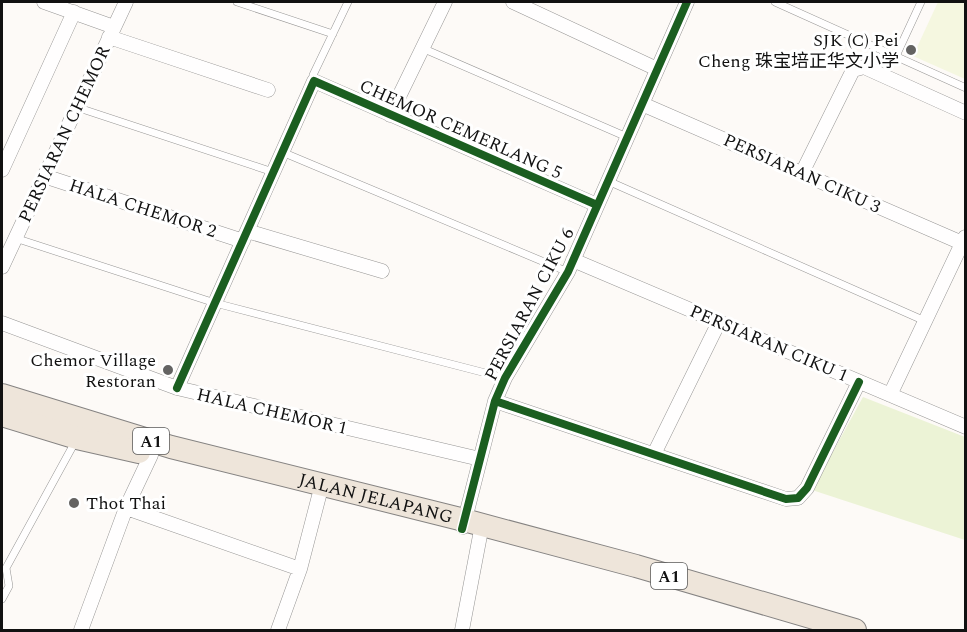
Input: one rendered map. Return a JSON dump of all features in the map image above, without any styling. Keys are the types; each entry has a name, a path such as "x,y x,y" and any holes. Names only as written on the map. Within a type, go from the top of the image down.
{"main road":[{"name":"JALAN JELAPANG","path":"2,401 29,424 77,438 319,496 472,527 822,630"},
{"name":"JALAN JELAPANG","path":"2,401 472,527 636,566 855,630"}],"street":[{"path":"44,2 74,12 111,32 267,90"},
{"name":"PERSIARAN CHEMOR","path":"2,267 126,2"},
{"path":"390,115 445,2"},
{"path":"513,2 657,69"},
{"name":"PERSIARAN CIKU 6","path":"462,630 480,459 495,401 505,378 570,266 687,2"},
{"path":"2,170 5,152 74,12"},
{"path":"802,173 853,70 864,67 966,113"},
{"path":"177,388 314,81"},
{"name":"CHEMOR CEMERLANG 5","path":"314,81 597,205"},
{"name":"PERSIARAN CIKU 3","path":"642,104 964,239"},
{"name":"HALA CHEMOR 2","path":"44,176 245,236 382,272"},
{"path":"890,395 964,239"},
{"name":"PERSIARAN CIKU 1","path":"570,266 719,322 965,425"},
{"path":"654,454 719,322"},
{"name":"HALA CHEMOR 1","path":"2,323 177,388 480,459"},
{"path":"495,401 786,499 798,498 807,488 859,382"},
{"path":"81,630 126,508 151,455"},
{"path":"278,630 300,569 319,496"},
{"path":"126,508 300,569"}],"lane":[{"path":"237,2 333,34"},
{"path":"314,81 313,75 348,2"},
{"path":"775,2 966,88"},
{"path":"896,56 921,2"},
{"path":"422,48 627,137"},
{"path":"76,107 273,172"},
{"path":"282,152 570,266"},
{"path":"608,181 925,321"},
{"path":"15,238 215,303 505,378"},
{"path":"2,599 9,586 6,568 77,438"}],"green space":[{"path":"938,2 965,2 965,79 913,56"},
{"path":"863,397 965,437 965,540 812,490"}],"cycle path":[{"path":"462,529 495,401 505,378 568,272 687,2"},
{"path":"177,388 314,81 597,205"},
{"path":"495,401 786,499 798,498 807,488 859,382"}],"place":[{"name":"SJK (C) Pei Cheng 珠宝培正华文小学","path":"911,50"},
{"name":"Chemor Village Restoran","path":"168,370"},
{"name":"Thot Thai","path":"74,503"}]}
